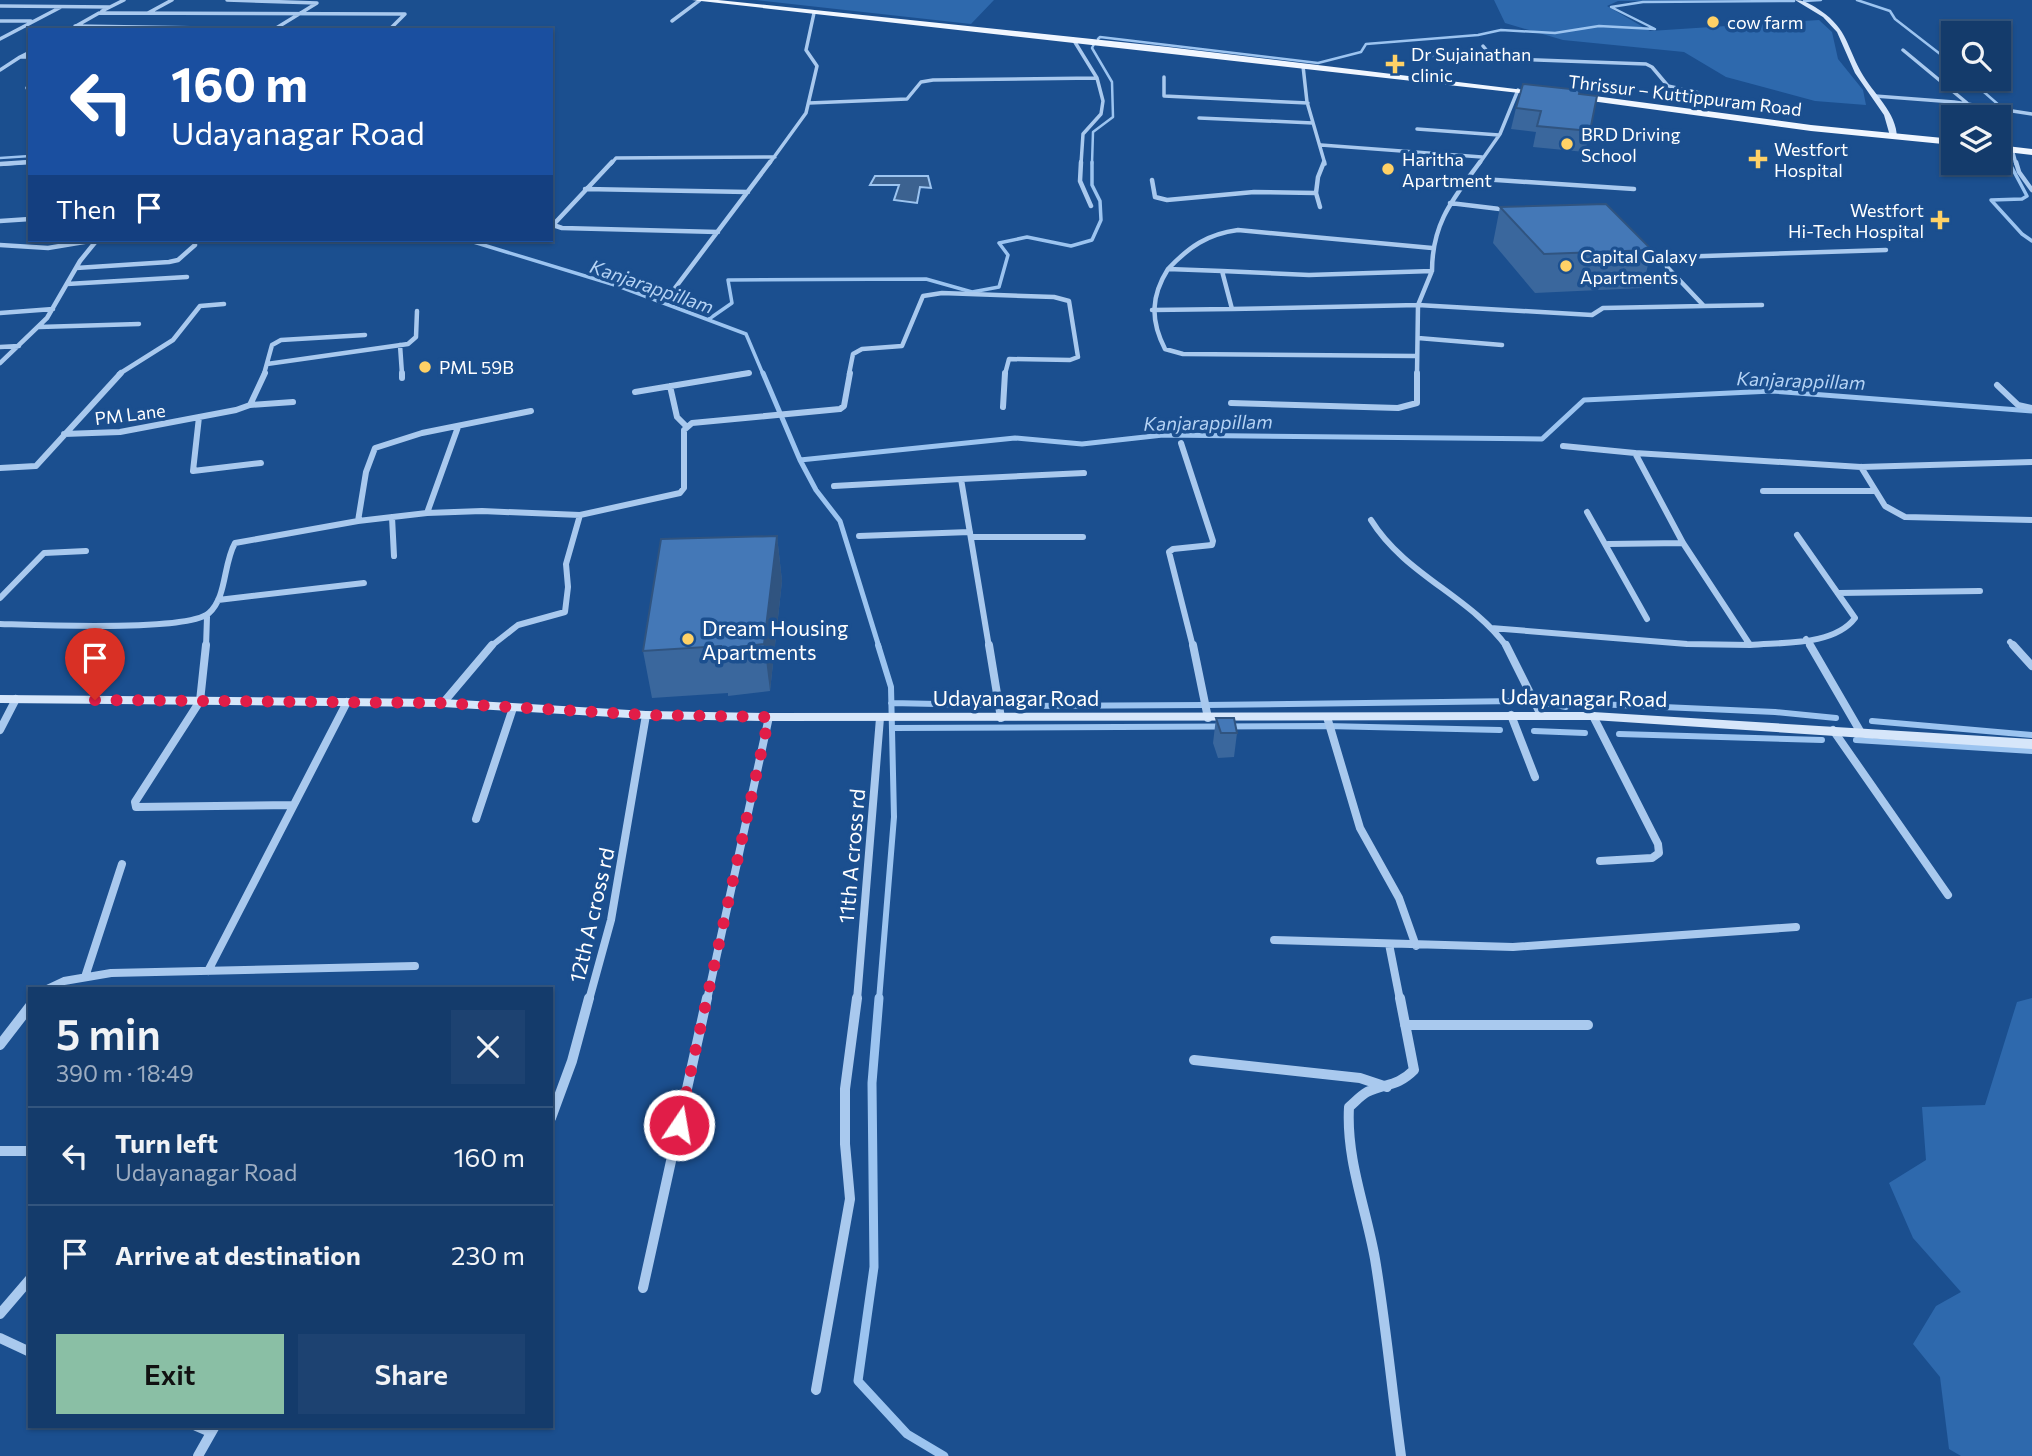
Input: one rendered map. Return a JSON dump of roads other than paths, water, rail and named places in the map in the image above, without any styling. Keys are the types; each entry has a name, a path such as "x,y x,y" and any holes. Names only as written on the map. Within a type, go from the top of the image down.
{"main road":[{"name":"Thrissur – Kuttippuram Road","path":"698,0 1073,39 1941,141"},
{"name":"Thrissur – Kuttippuram Road","path":"729,0 997,31"},
{"path":"2011,149 2032,152"}],"street":[{"path":"72,28 124,0"},
{"path":"148,13 172,0"},
{"path":"227,0 317,3 276,28"},
{"path":"672,21 698,0"},
{"path":"1798,0 1825,16 1840,31 1856,69 1888,115 1894,136"},
{"path":"0,6 110,7"},
{"path":"0,39 62,6"},
{"path":"99,13 405,14 391,28"},
{"path":"669,296 806,113 817,66 806,50 814,13"},
{"path":"0,21 34,21"},
{"path":"75,26 208,28"},
{"path":"1073,39 1097,78 1103,101 1101,114 1083,134 1080,181 1091,206"},
{"path":"1483,46 1493,58"},
{"path":"1903,50 1967,104"},
{"path":"0,70 28,53"},
{"path":"1434,56 1646,64 1652,67 1668,86 1699,93 1707,113"},
{"path":"20,57 28,57"},
{"path":"1303,66 1308,103 1325,164 1318,177 1316,193 1320,207"},
{"path":"1161,105 1164,77"},
{"path":"809,103 907,99 921,82 933,80 1097,78"},
{"path":"1231,403 1413,407 1417,403 1415,356 1418,305 1432,271 1432,248 1450,203 1499,135 1518,90"},
{"path":"1164,96 1308,103"},
{"path":"1875,96 1954,102 2032,114"},
{"path":"1199,118 1313,123"},
{"path":"1417,129 1499,135"},
{"path":"1321,145 1482,157"},
{"path":"2011,149 2019,172 2032,190"},
{"path":"718,232 555,227 554,222 613,160 621,157 775,157"},
{"path":"0,164 28,162"},
{"path":"1467,178 1634,189"},
{"path":"1152,180 1156,197 1167,200 1261,192 1316,193"},
{"path":"585,189 748,192"},
{"path":"1450,203 1513,211"},
{"path":"0,221 28,219"},
{"path":"1415,356 1172,352 1166,349 1157,334 1152,310 1156,290 1168,269 1197,240 1208,235 1238,230 1432,248"},
{"path":"0,245 29,247 86,242"},
{"path":"0,363 38,327 96,242"},
{"path":"76,268 169,262 178,260 195,245"},
{"path":"1704,306 1667,267 1666,261 1675,257 1886,250"},
{"path":"1168,269 1309,275 1432,271"},
{"path":"1222,271 1232,309"},
{"path":"67,284 187,277"},
{"path":"686,426 692,423 840,410 844,405 852,354 862,349 902,346 926,294 1067,299 1078,357 1070,360 1009,359 1006,365 1003,407"},
{"name":"PM Lane","path":"0,468 36,466 126,368 173,340 200,306 224,304"},
{"path":"1152,310 1418,305 1592,315 1603,308 1762,305"},
{"path":"0,313 52,309"},
{"path":"267,364 414,341 416,311"},
{"path":"38,327 139,324"},
{"path":"250,405 267,369 272,345 281,340 365,335"},
{"path":"1418,338 1502,345"},
{"path":"400,345 402,378"},
{"path":"0,347 20,346"},
{"path":"635,392 749,373"},
{"path":"1997,385 2018,405 2032,408"},
{"path":"293,804 136,807 135,802 200,701 206,666 206,617 218,600 231,547 235,543 391,517 482,511 580,515 680,493 684,488 686,426 677,416 670,386"},
{"name":"PM Lane","path":"64,434 120,432 250,405 293,402"},
{"path":"358,521 372,454 379,444 407,435 531,411"},
{"path":"199,417 193,471 261,463"},
{"path":"426,513 458,427"},
{"path":"1181,443 1213,541 1212,545 1204,547 1173,549 1169,552 1169,557 1191,635 1208,718"},
{"path":"1563,446 1861,467 2032,463"},
{"path":"1635,453 1683,543 1750,645"},
{"path":"1861,467 1889,510 1905,517 2032,520"},
{"path":"834,486 1084,473"},
{"path":"961,479 1001,718"},
{"path":"1763,491 1875,491"},
{"path":"1587,512 1608,544 1647,619"},
{"path":"443,703 511,630 528,621 552,617 565,611 568,587 566,564 580,515"},
{"path":"391,517 394,556"},
{"path":"1371,520 1394,551 1491,628 1507,650 1541,715"},
{"path":"1491,628 1687,645 1750,645 1826,637 1844,631 1852,625 1855,618 1797,535"},
{"path":"859,536 1083,537"},
{"path":"1608,544 1683,543"},
{"path":"0,598 44,553 86,551"},
{"path":"218,600 364,583"},
{"path":"1838,593 1980,592"},
{"path":"0,624 94,627 197,620 206,617"},
{"path":"1806,639 1860,731"},
{"path":"2010,642 2032,666"},
{"name":"Udayanagar Road","path":"0,699 443,703 646,715 1208,718 1329,724 1511,715 1593,716 2032,744"},
{"path":"0,730 16,699"},
{"path":"208,971 348,702"},
{"path":"476,819 513,708"},
{"name":"12th A cross rd","path":"553,1113 572,1061 611,920 646,715"},
{"path":"1511,715 1535,777"},
{"path":"1593,716 1658,844 1659,853 1652,858 1600,861"},
{"path":"643,1288 769,717"},
{"name":"11th A cross rd","path":"816,1390 850,1199 845,1144 845,1088 858,997 888,718"},
{"path":"1329,724 1360,828 1399,898 1416,946"},
{"path":"1833,730 1948,895"},
{"path":"85,976 122,864"},
{"path":"1274,940 1513,947 1796,927"},
{"path":"1390,944 1414,1070 1406,1079 1391,1088 1368,1092 1349,1107 1348,1144 1374,1258 1401,1456"},
{"path":"53,987 85,976 111,973 415,966"},
{"path":"0,1045 28,1009"},
{"path":"1405,1025 1588,1025"},
{"path":"1194,1060 1360,1078 1391,1088"},
{"path":"0,1150 28,1151"},
{"path":"0,1314 28,1281"},
{"path":"0,1338 28,1351"},
{"path":"198,1456 212,1429"}],"waterway":[{"path":"1804,1 1821,0"},
{"path":"1857,0 1890,11 1895,19 1941,55"},
{"path":"1098,39 1100,37 1318,63 1361,52 1366,44 1478,35 1501,30 1555,33 1599,26 1655,29 1611,7 1643,2 1794,1"},
{"path":"1092,164 1093,132 1113,117 1112,82 1092,48 1094,44"},
{"path":"1983,91 1999,105"},
{"name":"Kanjarappillam","path":"0,158 28,156"},
{"path":"709,319 732,303 728,280 926,279 972,292 999,287 1008,255 999,243 1027,237 1071,246 1092,240 1101,220 1100,201 1092,185 1092,164"},
{"path":"2011,166 2027,196 2022,199 1991,200 2022,234 2032,241"},
{"name":"Kanjarappillam","path":"474,242 618,286 746,334 763,374"},
{"name":"Kanjarappillam","path":"763,373 800,460"},
{"name":"Kanjarappillam","path":"800,460 1015,438 1082,444 1163,435 1542,439 1584,400 1772,391 2032,411"},
{"path":"800,460 816,490 840,521 879,647"},
{"path":"878,645 891,687 891,703"},
{"path":"1206,705 1518,701"},
{"path":"1540,702 1566,707"},
{"path":"1551,702 1775,712 1836,718"},
{"path":"879,1000 894,817 891,703"},
{"path":"891,703 983,705"},
{"path":"1016,706 1205,705"},
{"path":"1872,721 2032,735"},
{"path":"893,728 1326,726 1500,730"},
{"path":"1534,731 1585,733"},
{"path":"1619,734 1822,740"},
{"path":"1856,740 2032,751"},
{"path":"879,998 872,1083 874,1267 858,1381 907,1434 944,1456"}],"place":[{"name":"cow farm","path":"1713,22"},
{"name":"Dr Sujainathan clinic","path":"1395,64"},
{"name":"BRD Driving School","path":"1567,144"},
{"name":"Westfort Hospital","path":"1758,159"},
{"name":"Haritha Apartment","path":"1388,169"},
{"name":"Westfort Hi-Tech Hospital","path":"1940,220"},
{"name":"Capital Galaxy Apartments","path":"1566,266"},
{"name":"PML 59B","path":"425,367"},
{"name":"Dream Housing Apartments","path":"688,639"}]}
